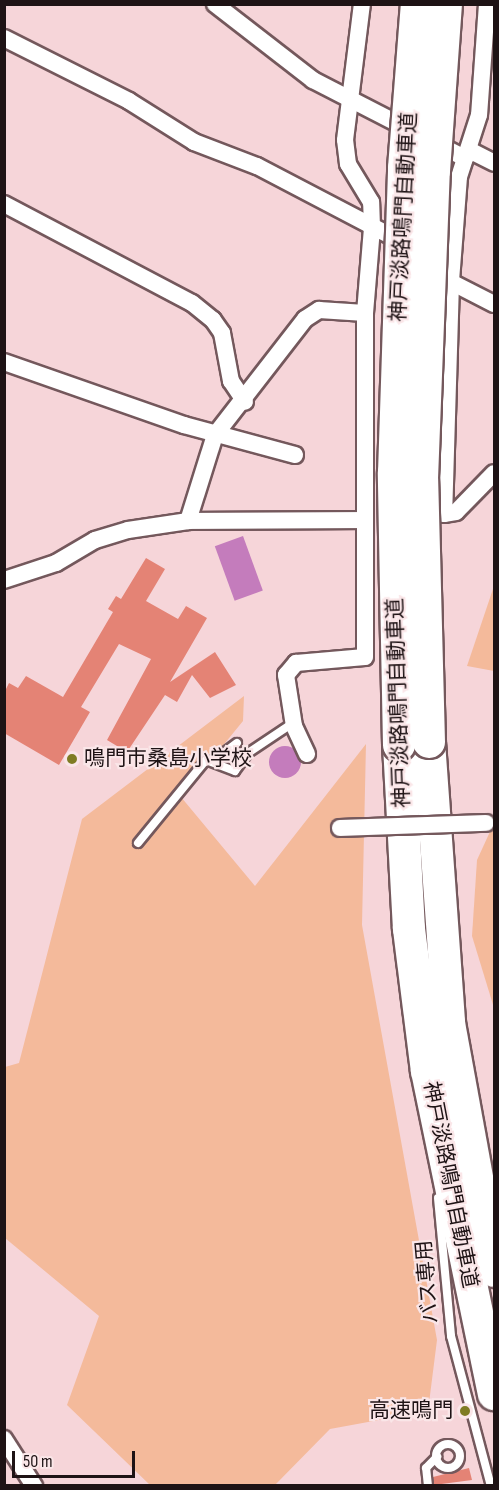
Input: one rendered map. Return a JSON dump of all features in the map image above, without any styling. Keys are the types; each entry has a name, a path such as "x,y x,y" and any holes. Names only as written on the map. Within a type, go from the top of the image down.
{"highway":[{"name":"神戸淡路鳴門自動車道","path":"417,4 404,168 394,473 414,744 449,1023 495,1271"},
{"name":"神戸淡路鳴門自動車道","path":"447,4 434,171 422,479 409,929 427,1071 495,1394"}],"street":[{"path":"215,4 313,80 467,154 495,163"},
{"path":"307,754 294,723 286,675 296,663 365,657 362,520 365,313 372,227 371,202 348,164 345,140 362,4"},
{"path":"487,4 479,115 459,177 451,274 444,514 456,512 493,478"},
{"path":"4,38 129,101 194,142 257,166 372,227 451,274 495,304"},
{"path":"4,204 192,303 213,320 222,333 231,381 245,402"},
{"path":"188,521 215,435 245,402 305,319 319,310 365,313"},
{"path":"4,362 215,435 295,455"},
{"path":"4,580 56,563 95,540 128,530 188,521 362,520"},
{"path":"340,828 486,823"},
{"path":"4,1438 34,1485"}],"lane":[{"path":"213,761 234,771 249,753 294,723"},
{"path":"138,843 198,767 213,761 237,742"},
{"path":"449,1023 485,1158"},
{"path":"427,1071 436,1175"},
{"name":"バス専用","path":"437,1186 451,1336 491,1485"},
{"path":"428,1485 426,1468 437,1457"}],"shaded area":[{"path":"243,536 263,591 235,601 215,546"},
{"path":"494,586 494,671 467,666"},
{"path":"244,696 243,721 181,797 255,886 366,744 362,925 437,1340 428,1411 330,1429 275,1485 150,1485 67,1405 99,1316 5,1238 5,1067 19,1063 82,819"},
{"path":"285,746 296,751 301,762 296,773 285,778 274,773 269,762 274,751"},
{"path":"494,823 494,1008 472,936 477,860"}],"building":[{"path":"146,558 165,569 146,601 178,619 186,606 207,618 170,682 215,652 236,685 210,698 192,675 177,702 165,695 127,752 107,740 151,659 119,644 81,707 90,712 59,765 4,733 4,693 9,683 18,688 26,676 63,697 113,612 108,609 116,596 121,599"},
{"path":"469,1468 472,1480 434,1485 433,1477"}],"place":[{"name":"鳴門市桑島小学校","path":"72,759"},
{"name":"高速鳴門","path":"465,1411"}]}
